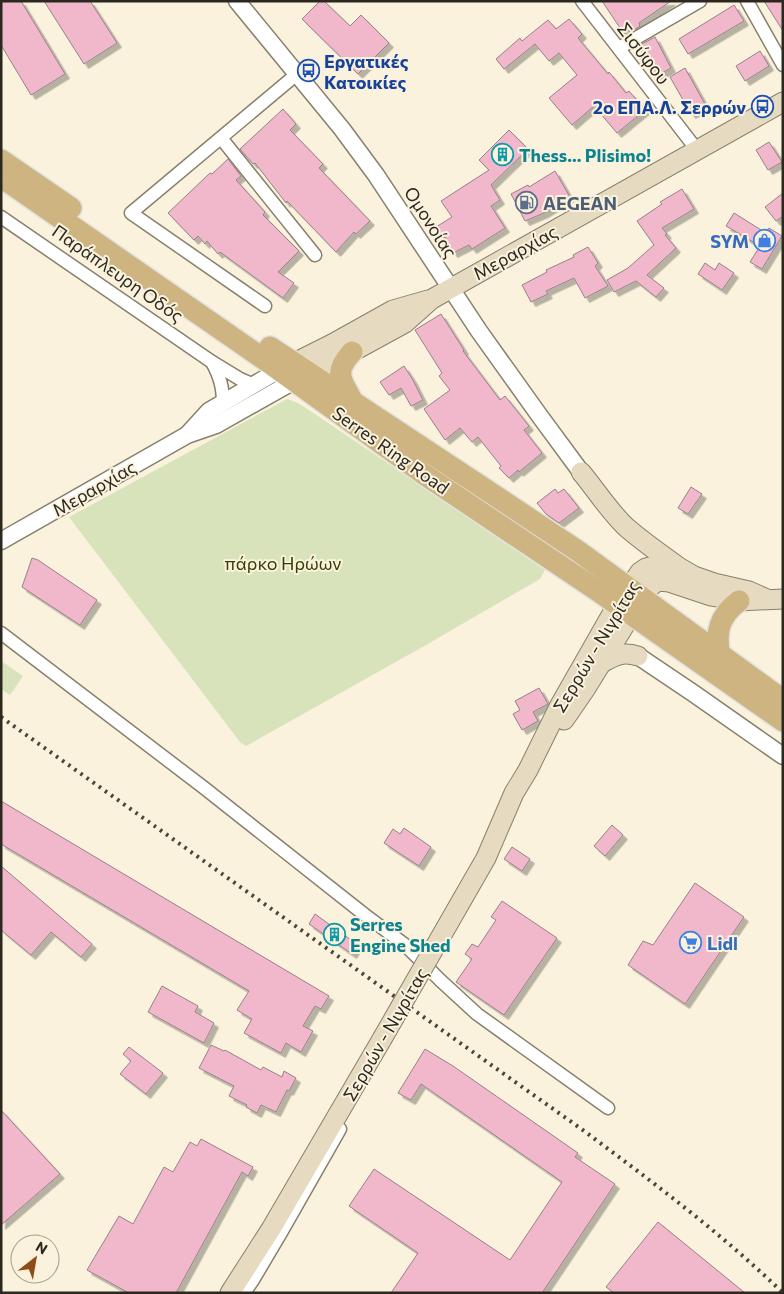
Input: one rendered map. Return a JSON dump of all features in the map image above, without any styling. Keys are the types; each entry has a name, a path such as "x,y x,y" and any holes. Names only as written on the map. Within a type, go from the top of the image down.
{"main road":[{"name":"Μεραρχίας","path":"294,372 352,352 405,323 432,299 450,288 783,102"},
{"name":"Serres Ring Road","path":"1,160 248,332 294,372 425,475 629,606 720,656 783,700"},
{"name":"Serres Ring Road","path":"1,177 58,218 294,372 353,402 578,551 629,606 783,721"},
{"name":"Μεραρχίας","path":"294,372 332,344 393,310 432,299"},
{"path":"352,352 343,362 340,371 341,379 353,402"},
{"path":"582,472 601,498 626,526 659,554 677,566"},
{"name":"Σερρών - Νιγρίτας","path":"528,770 581,696 600,664 629,606 640,572 646,568 658,565 677,566 694,576 714,583 775,599"},
{"name":"Σερρών - Νιγρίτας","path":"230,1293 271,1229 333,1124 481,866 514,794 560,706 629,606 655,583 664,582 676,584 711,596 738,601 775,599"},
{"path":"720,656 718,635 720,624 726,612 738,601"},
{"path":"629,606 628,644 638,656"},
{"path":"600,664 622,653 638,656"}],"street":[{"name":"Ομονοίας","path":"237,1 342,129 376,175 493,351 582,472"},
{"name":"Σισύφου","path":"582,1 697,150"},
{"path":"619,48 700,1"},
{"path":"747,1 783,65"},
{"path":"265,306 131,213 297,74"},
{"path":"221,138 315,255"},
{"name":"Παράπλευρη Οδός","path":"1,216 212,362 254,385"},
{"path":"212,362 222,384 223,404"},
{"name":"Μεραρχίας","path":"187,435 209,411 254,385 294,372"},
{"name":"Μεραρχίας","path":"1,541 187,435 216,425 294,372"},
{"path":"1,633 211,793 404,944 477,1014 608,1108"},
{"path":"638,656 783,756"},
{"path":"244,1293 282,1231 399,1026"}],"green space":[{"name":"πάρκο Ηρώων","path":"287,399 298,403 315,414 545,570 540,579 246,746 240,742 69,517"},
{"path":"1,661 23,676 10,695 1,689"}],"building":[{"path":"1,1 21,1 65,74 31,95 1,45"},
{"path":"44,1 90,1 117,43 84,64"},
{"path":"320,1 324,1 350,26 361,15 389,43 358,74 302,19"},
{"path":"602,1 671,1 639,23 640,26 624,34"},
{"path":"764,1 783,1 783,31"},
{"path":"734,5 744,21 688,54 679,39"},
{"path":"569,19 582,34 578,38 608,74 609,72 626,93 629,91 645,110 617,133 594,106 572,125 549,98 577,75 559,53 549,61 535,44 504,69 496,59 520,38 522,41 548,20 556,29"},
{"path":"655,37 671,68 655,77 638,46"},
{"path":"760,51 769,66 745,81 736,66"},
{"path":"685,68 706,106 691,114 670,77"},
{"path":"283,109 296,124 290,130 323,164 319,168 370,221 356,234 354,232 336,252 287,201 286,203 255,163 253,164 240,149"},
{"path":"509,130 528,149 491,185 500,200 491,206 505,228 472,249 469,245 453,253 445,237 443,238 436,227 452,217 441,201 489,170 479,160"},
{"path":"769,142 782,162 768,170 756,150"},
{"path":"228,159 241,176 236,180 265,212 263,215 299,251 278,272 294,283 283,298 220,252 218,254 207,241 205,244 198,236 194,240 168,213 210,173 212,174"},
{"path":"555,171 570,197 544,213 525,221 511,194 528,185 529,187"},
{"path":"682,189 694,209 662,228 667,234 665,235 676,248 647,275 664,288 656,297 636,281 614,292 607,280 628,268 654,245 637,221 662,204 660,202"},
{"path":"783,193 783,216 776,221 765,207"},
{"name":"SYM","path":"734,213 766,233 769,228 782,236 762,269 750,262 760,246 726,226"},
{"path":"588,247 598,263 595,266 608,286 585,298 574,278 546,291 548,294 531,302 522,285 547,272 546,270 574,257 573,255"},
{"path":"705,263 715,270 719,263 734,273 722,290 698,274"},
{"path":"441,314 463,351 500,400 505,396 529,426 524,430 542,453 509,478 499,468 501,466 478,437 472,442 460,428 445,440 424,409 450,390 439,376 442,373 415,330"},
{"path":"404,366 423,400 411,406 401,388 389,395 380,382"},
{"path":"691,487 702,494 688,514 678,508"},
{"path":"555,489 558,493 564,489 579,508 559,523 546,514 537,503"},
{"path":"32,558 38,560 97,600 80,625 22,587"},
{"path":"539,688 548,704 533,712 538,721 522,730 513,714 520,710 515,701"},
{"path":"1,801 329,996 321,1009 315,1006 303,1026 313,1031 301,1052 286,1043 281,1053 244,1033 252,1019 237,1010 249,991 1,844"},
{"path":"612,825 623,835 605,856 594,846"},
{"path":"404,828 431,847 419,866 384,843 393,829 400,834"},
{"path":"512,847 530,859 522,871 504,859"},
{"path":"1,866 92,944 81,957 51,932 31,955 1,930"},
{"name":"Lidl","path":"695,883 744,917 685,1004 628,965 643,941 653,945"},
{"path":"502,901 557,938 504,1015 456,982 472,959 465,954 472,944 478,947 496,920 491,917"},
{"name":"Serres Engine Shed","path":"315,914 358,945 352,954 309,924"},
{"path":"162,986 198,1006 195,1012 214,1023 204,1043 148,1012"},
{"path":"211,1045 225,1050 261,1070 263,1067 282,1077 284,1071 296,1078 289,1091 287,1090 276,1112 261,1105 257,1113 246,1107 247,1105 229,1096 234,1086 199,1068"},
{"path":"129,1047 163,1073 146,1094 120,1074 131,1061 123,1054"},
{"path":"425,1049 453,1066 578,1153 575,1157 615,1184 542,1293 391,1293 418,1253 349,1206 374,1169 510,1260 562,1182 421,1084 411,1100 398,1093"},
{"path":"1,1110 60,1174 1,1225"},
{"path":"201,1139 253,1167 248,1176 242,1172 176,1293 129,1293 87,1270 119,1216 133,1224 164,1167 173,1172 190,1142 197,1146"},
{"path":"658,1222 745,1293 614,1293 606,1287"}],"railway":[{"path":"1,717 580,1128 710,1228 783,1293"}],"place":[{"name":"Εργατικές Κατοικίες","path":"308,71"},
{"name":"2ο ΕΠΑ.Λ. Σερρών","path":"762,107"},
{"name":"Thess… Plisimo!","path":"503,155"},
{"name":"AEGEAN","path":"527,203"},
{"name":"SYM","path":"765,241"},
{"name":"Serres Engine Shed","path":"334,934"},
{"name":"Lidl","path":"691,943"}]}
